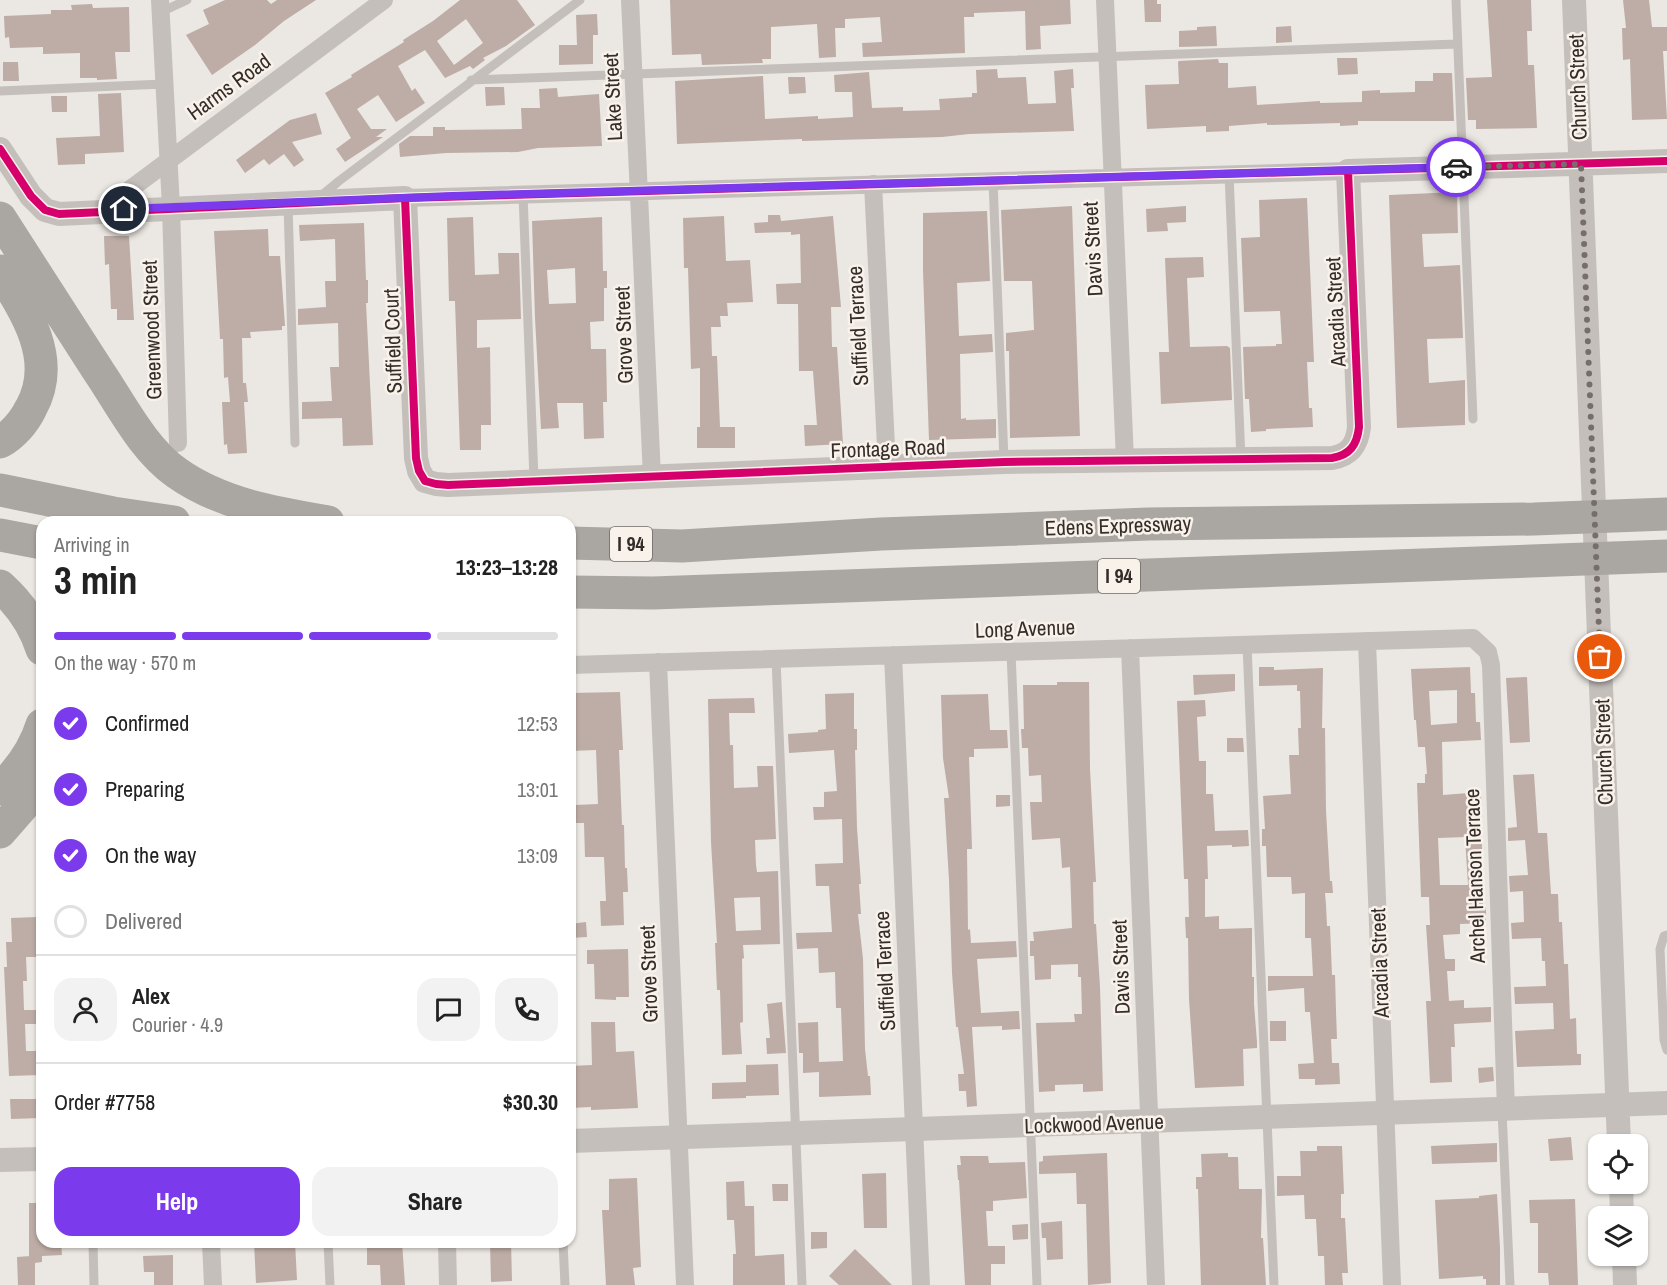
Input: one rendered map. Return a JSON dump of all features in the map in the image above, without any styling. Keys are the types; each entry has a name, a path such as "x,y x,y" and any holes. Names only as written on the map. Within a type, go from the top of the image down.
{"highway":[{"path":"0,218 128,415 164,463 217,496 294,516"},
{"path":"0,271 34,329 41,358 41,375 34,403 18,428 0,442"},
{"path":"0,490 133,516"},
{"name":"Edens Expressway","path":"576,543 682,546 881,534 1149,524 1534,519 1667,514"},
{"path":"0,535 36,542"},
{"name":"I 94","path":"576,592 677,592 1667,556"},
{"path":"0,586 26,614 36,635"},
{"path":"0,789 21,767 36,742"},
{"path":"0,832 36,791"}],"street":[{"name":"Harms Road","path":"101,211 384,0"},
{"name":"Lake Street","path":"630,0 640,191"},
{"name":"Davis Street","path":"1105,0 1125,460"},
{"name":"Church Street","path":"1574,0 1619,1134"},
{"name":"Greenwood Street","path":"161,6 171,207 178,443"},
{"path":"0,149 31,196 45,210 59,214 171,207 523,194 1667,161"},
{"name":"Arcadia Street","path":"1348,171 1359,428 1358,439 1352,450"},
{"name":"Suffield Terrace","path":"873,184 887,467"},
{"name":"Grove Street","path":"640,191 652,477"},
{"name":"Suffield Court","path":"405,198 416,458 419,471 425,480"},
{"name":"Frontage Road","path":"425,480 436,484 448,484 1004,462 1332,458 1342,456 1352,450"},
{"name":"Long Avenue","path":"576,665 1247,645 1461,636 1473,638 1480,643"},
{"name":"Arcadia Street","path":"1367,641 1392,1285"},
{"name":"Archel Hanson Terrace","path":"1480,643 1488,652 1491,665 1504,1110"},
{"name":"Davis Street","path":"1130,648 1156,1285"},
{"name":"Suffield Terrace","path":"893,656 921,1285"},
{"name":"Grove Street","path":"658,662 685,1285"},
{"name":"Lockwood Avenue","path":"576,1141 1667,1104"},
{"path":"0,1160 36,1159"},
{"path":"211,1248 213,1285"},
{"path":"447,1248 448,1285"},
{"path":"1624,1266 1625,1285"}],"lane":[{"path":"161,6 187,0"},
{"path":"316,201 471,80 580,0"},
{"path":"1456,0 1473,419"},
{"path":"471,80 1458,44"},
{"path":"0,91 164,84"},
{"path":"1229,174 1241,459"},
{"path":"993,181 1004,462"},
{"path":"523,194 534,481"},
{"path":"288,202 295,443"},
{"path":"1247,645 1274,1285"},
{"path":"1011,652 1037,1285"},
{"path":"776,659 802,1285"},
{"path":"1667,935 1664,936 1660,949 1664,1041 1667,1050"},
{"path":"1504,1110 1510,1285"},
{"path":"93,1248 94,1285"},
{"path":"328,1248 330,1285"},
{"path":"563,1248 565,1285"}],"building":[{"path":"225,0 267,0 271,4 277,0 316,0 212,75 186,35 209,24 203,10"},
{"path":"460,0 517,0 535,25 506,46 483,58 485,60 473,69 470,66 445,78 425,50 398,66 412,91 415,88 425,103 396,122 378,95 357,109 371,129 387,129 376,137 383,137 345,162 336,149 351,138 325,93 433,21","holes":["466,19 483,43 454,65 437,41"]},
{"path":"670,0 1070,0 1071,24 1040,26 1041,49 1026,50 1025,11 974,13 974,17 964,17 965,53 863,57 862,43 882,42 880,17 845,19 845,28 835,28 836,57 819,58 817,24 771,27 771,59 762,59 763,63 702,65 701,54 672,55"},
{"path":"1144,0 1157,0 1157,4 1161,4 1161,22 1145,22"},
{"path":"1487,0 1531,0 1532,31 1527,31 1528,65 1534,65 1537,128 1476,129 1476,120 1468,120 1466,78 1492,77"},
{"path":"1623,0 1649,0 1652,27 1667,27 1667,51 1663,51 1667,119 1632,120 1630,59 1623,60 1622,28 1626,28"},
{"path":"92,4 93,8 129,7 130,52 115,52 117,79 80,78 80,53 43,54 43,47 10,48 9,37 5,38 4,16 51,14 51,10 72,10 71,5"},
{"path":"597,14 598,35 593,35 593,64 559,65 559,45 577,45 576,15"},
{"path":"1216,26 1217,46 1179,47 1179,31"},
{"path":"1291,26 1292,42 1276,43 1276,27"},
{"path":"1337,58 1357,58 1358,74 1338,75"},
{"path":"1218,59 1219,63 1228,63 1228,88 1256,86 1257,105 1320,101 1320,103 1362,102 1362,91 1415,92 1415,81 1433,81 1433,73 1452,73 1454,121 1358,121 1358,125 1340,126 1340,123 1267,125 1267,123 1229,126 1229,131 1206,132 1206,126 1147,129 1145,85 1179,84 1179,61"},
{"path":"3,62 18,62 19,81 3,81"},
{"path":"997,69 998,78 1026,77 1028,104 1056,103 1054,71 1073,69 1074,88 1071,88 1074,131 677,144 675,81 763,76 765,119 818,116 818,119 853,117 852,92 835,92 834,75 869,72 872,108 903,107 903,111 940,110 939,99 972,97 972,93 977,93 976,70"},
{"path":"788,77 805,77 806,93 789,94"},
{"path":"485,87 504,87 505,105 486,106"},
{"path":"557,88 558,97 599,94 602,146 400,157 399,144 410,136 433,136 433,127 445,127 445,130 522,129 521,108 540,108 539,89"},
{"path":"121,93 124,152 85,154 85,164 58,165 56,138 100,136 98,94"},
{"path":"51,96 67,96 67,112 52,112"},
{"path":"316,113 322,134 292,142 304,160 294,167 284,154 269,165 264,159 245,173 236,160 290,120"},
{"path":"1457,192 1458,233 1422,234 1424,267 1460,265 1463,338 1427,339 1429,383 1465,380 1465,425 1397,428 1389,195"},
{"path":"1307,198 1314,362 1307,362 1309,408 1312,408 1313,427 1251,432 1249,399 1245,399 1243,347 1282,344 1280,311 1244,312 1241,238 1260,237 1259,200"},
{"path":"1072,206 1080,436 1010,438 1009,351 1006,351 1006,333 1034,330 1032,281 1004,281 1001,210"},
{"path":"1186,206 1186,222 1167,223 1168,231 1147,232 1146,209"},
{"path":"987,211 990,281 957,283 959,336 992,334 993,352 960,354 961,419 996,419 996,438 929,440 923,213"},
{"path":"768,215 780,215 781,221 833,216 841,307 831,307 832,347 837,347 843,444 805,446 804,425 817,425 813,371 799,371 798,304 777,304 776,284 801,283 800,234 755,233 754,223 768,222"},
{"path":"724,216 726,261 750,260 753,302 727,303 728,316 720,316 721,327 711,327 712,356 717,356 720,427 735,427 735,448 697,448 697,427 700,427 700,368 691,369 688,268 684,268 683,218"},
{"path":"473,217 475,275 499,274 498,253 519,253 521,319 477,320 477,348 490,347 491,425 481,425 481,450 460,450 455,301 449,301 447,218"},
{"path":"602,217 603,271 607,271 607,288 604,288 604,321 590,322 591,349 606,349 607,402 603,402 604,438 584,439 583,403 557,403 559,428 541,429 532,221","holes":["575,268 576,303 549,304 547,270"]},
{"path":"364,223 373,445 343,446 342,418 302,419 302,402 332,401 330,367 339,367 338,323 298,325 298,309 326,307 325,281 336,281 335,239 300,241 299,225"},
{"path":"268,229 269,256 280,256 285,326 282,326 282,330 250,332 251,338 242,338 243,383 246,383 248,402 244,402 247,453 228,454 227,444 224,445 222,402 230,402 228,377 224,378 223,339 220,339 214,231"},
{"path":"104,236 129,236 134,320 117,320 117,309 111,309 109,264 105,265"},
{"path":"1203,257 1204,277 1187,278 1190,347 1227,346 1230,348 1232,400 1161,404 1159,352 1169,352 1165,258"},
{"path":"1259,667 1274,667 1274,670 1323,668 1322,728 1325,728 1326,811 1330,881 1332,881 1333,893 1325,893 1327,926 1330,926 1332,975 1335,975 1337,1039 1331,1039 1332,1063 1339,1063 1340,1084 1315,1085 1315,1079 1299,1079 1298,1064 1314,1063 1310,1012 1305,1012 1304,988 1268,991 1268,976 1313,976 1311,938 1305,938 1305,893 1292,894 1291,877 1267,877 1266,846 1262,846 1262,829 1265,829 1263,796 1291,794 1289,755 1299,755 1300,691 1297,691 1297,685 1259,686"},
{"path":"1470,667 1471,693 1475,693 1476,722 1480,722 1481,740 1442,742 1443,795 1481,792 1483,907 1486,907 1486,923 1460,924 1460,934 1443,935 1445,959 1455,959 1455,971 1447,971 1449,1001 1464,1000 1464,1008 1491,1007 1491,1022 1454,1024 1455,1047 1451,1047 1452,1082 1430,1083 1426,1001 1431,1001 1426,925 1430,925 1429,897 1421,897 1417,783 1425,783 1425,774 1427,774 1425,747 1418,747 1411,669","holes":["1457,690 1457,723 1431,725 1429,691","1465,837 1468,885 1440,885 1438,838"]},
{"path":"1235,674 1235,691 1194,695 1193,675"},
{"path":"1527,677 1530,742 1510,743 1506,678"},
{"path":"1057,682 1089,682 1090,769 1096,882 1093,882 1094,924 1096,924 1100,987 1103,1091 1083,1092 1083,1084 1055,1085 1055,1091 1039,1092 1036,1023 1075,1022 1074,1014 1082,1014 1081,977 1078,977 1078,964 1051,965 1051,979 1035,980 1034,956 1030,956 1030,941 1034,941 1033,932 1072,928 1070,867 1062,868 1060,838 1032,840 1030,802 1042,802 1041,775 1029,776 1028,748 1022,748 1023,685 1057,685"},
{"path":"620,692 623,750 619,750 622,825 624,825 628,892 623,892 624,925 601,926 600,901 606,901 604,857 585,857 584,823 576,823 576,805 598,804 596,750 576,751 576,693"},
{"path":"854,693 854,729 857,729 857,750 855,750 857,828 861,884 859,884 861,914 858,914 863,959 865,1049 871,1095 819,1097 819,1072 803,1073 803,1053 799,1053 798,1023 818,1022 819,1062 843,1061 841,1008 836,1008 835,972 819,973 818,948 797,949 796,933 832,932 829,886 816,886 815,864 843,863 842,819 814,820 813,807 824,807 824,792 837,791 834,750 789,753 788,734 818,732 818,730 826,729 825,694"},
{"path":"988,694 990,730 1007,730 1008,748 974,749 974,757 969,757 972,849 967,849 968,930 970,929 971,943 1016,941 1017,957 977,959 981,1013 1019,1011 1020,1029 1002,1030 1002,1026 972,1027 977,1106 967,1107 966,1091 959,1091 958,1074 964,1074 958,1027 956,1027 952,973 944,798 949,798 943,758 941,695"},
{"path":"754,698 755,713 729,713 730,745 733,745 734,788 758,787 757,766 773,766 776,839 755,840 757,872 778,871 780,944 743,945 743,1022 740,1023 742,1054 722,1055 711,842 708,699","holes":["760,897 761,930 736,931 734,898"]},
{"path":"1205,700 1206,716 1197,717 1199,761 1206,761 1206,794 1213,794 1215,831 1248,830 1249,846 1207,846 1208,879 1205,879 1205,917 1219,916 1219,929 1252,928 1252,977 1254,977 1257,1048 1243,1049 1244,1086 1195,1088 1185,917 1189,917 1188,879 1184,879 1177,701"},
{"path":"1227,738 1243,738 1244,752 1227,752"},
{"path":"1534,774 1538,833 1547,833 1551,894 1558,894 1564,964 1568,964 1570,1019 1576,1018 1577,1054 1581,1054 1581,1065 1517,1067 1515,1031 1554,1029 1553,1003 1515,1004 1514,987 1546,986 1541,938 1512,939 1511,923 1524,922 1523,891 1510,892 1509,876 1528,875 1525,840 1508,841 1508,828 1517,827 1513,775"},
{"path":"996,795 1010,795 1010,806 996,807"},
{"path":"36,917 36,957 26,957 27,981 23,981 24,1010 36,1010 36,1024 25,1024 26,1051 36,1051 36,1075 9,1076 4,967 7,967 6,942 12,942 11,918"},
{"path":"586,922 587,937 576,938 576,923"},
{"path":"628,949 629,997 616,997 616,1000 595,999 594,964 587,964 587,950"},
{"path":"782,1002 786,1053 767,1054 766,1038 770,1038 767,1004"},
{"path":"1270,1021 1286,1021 1286,1041 1270,1041"},
{"path":"591,1022 615,1022 616,1052 634,1051 638,1108 591,1110 591,1107 576,1108 576,1066 592,1065"},
{"path":"778,1064 779,1095 712,1099 712,1083 746,1082 746,1065"},
{"path":"1493,1067 1494,1081 1479,1083 1478,1068"},
{"path":"10,1099 36,1099 36,1118 11,1119"},
{"path":"1571,1137 1573,1160 1550,1161 1548,1139"},
{"path":"1497,1143 1497,1162 1432,1164 1431,1146"},
{"path":"1317,1146 1342,1146 1344,1194 1341,1194 1341,1218 1345,1218 1348,1273 1342,1273 1343,1285 1325,1285 1324,1256 1318,1256 1316,1219 1305,1219 1304,1195 1277,1196 1277,1176 1301,1176 1300,1151 1317,1151"},
{"path":"1107,1153 1111,1283 1088,1285 1086,1204 1077,1204 1076,1173 1039,1174 1039,1162 1043,1161 1043,1156"},
{"path":"1228,1153 1228,1157 1238,1157 1239,1189 1262,1189 1261,1238 1263,1238 1266,1285 1201,1285 1196,1177 1202,1177 1201,1154"},
{"path":"960,1156 988,1156 989,1163 1025,1162 1027,1198 993,1201 993,1211 986,1211 988,1246 1005,1246 1005,1264 991,1264 991,1285 965,1285 957,1165 961,1165"},
{"path":"886,1173 887,1228 864,1228 862,1174"},
{"path":"637,1178 641,1267 633,1268 635,1285 606,1285 602,1210 609,1210 609,1179"},
{"path":"744,1181 745,1206 754,1206 755,1256 784,1254 785,1285 733,1285 733,1254 736,1254 734,1220 727,1220 726,1182"},
{"path":"772,1184 788,1184 788,1201 773,1201"},
{"path":"1497,1194 1500,1285 1486,1285 1486,1279 1483,1279 1483,1276 1439,1279 1435,1200 1479,1198 1479,1196"},
{"path":"1575,1199 1578,1285 1549,1285 1548,1273 1538,1273 1538,1223 1530,1223 1529,1200"},
{"path":"29,1203 36,1203 36,1248 61,1248 62,1255 42,1256 42,1262 35,1263 35,1285 18,1285 17,1257 31,1256 29,1256"},
{"path":"1062,1221 1063,1259 1047,1260 1046,1238 1042,1238 1041,1223"},
{"path":"1028,1224 1028,1239 1013,1240 1012,1225"},
{"path":"811,1232 827,1232 827,1248 811,1249"},
{"path":"254,1248 295,1248 297,1280 256,1283"},
{"path":"367,1248 402,1248 405,1285 381,1285 380,1265 367,1265"},
{"path":"490,1248 511,1248 512,1281 491,1282"},
{"path":"855,1249 892,1285 839,1285 829,1276"},
{"path":"173,1255 173,1285 154,1285 154,1272 144,1272 143,1256"}],"cycle path":[{"path":"0,149 31,196 45,210 59,214 405,198 1667,161"},
{"path":"405,198 416,458 419,471 425,481 448,485 1004,462 1338,457 1352,448 1359,427 1348,171"}],"way so far":[{"path":"1456,167 1581,164 1600,657"}],"route":[{"path":"124,209 452,196 1456,167"}]}
